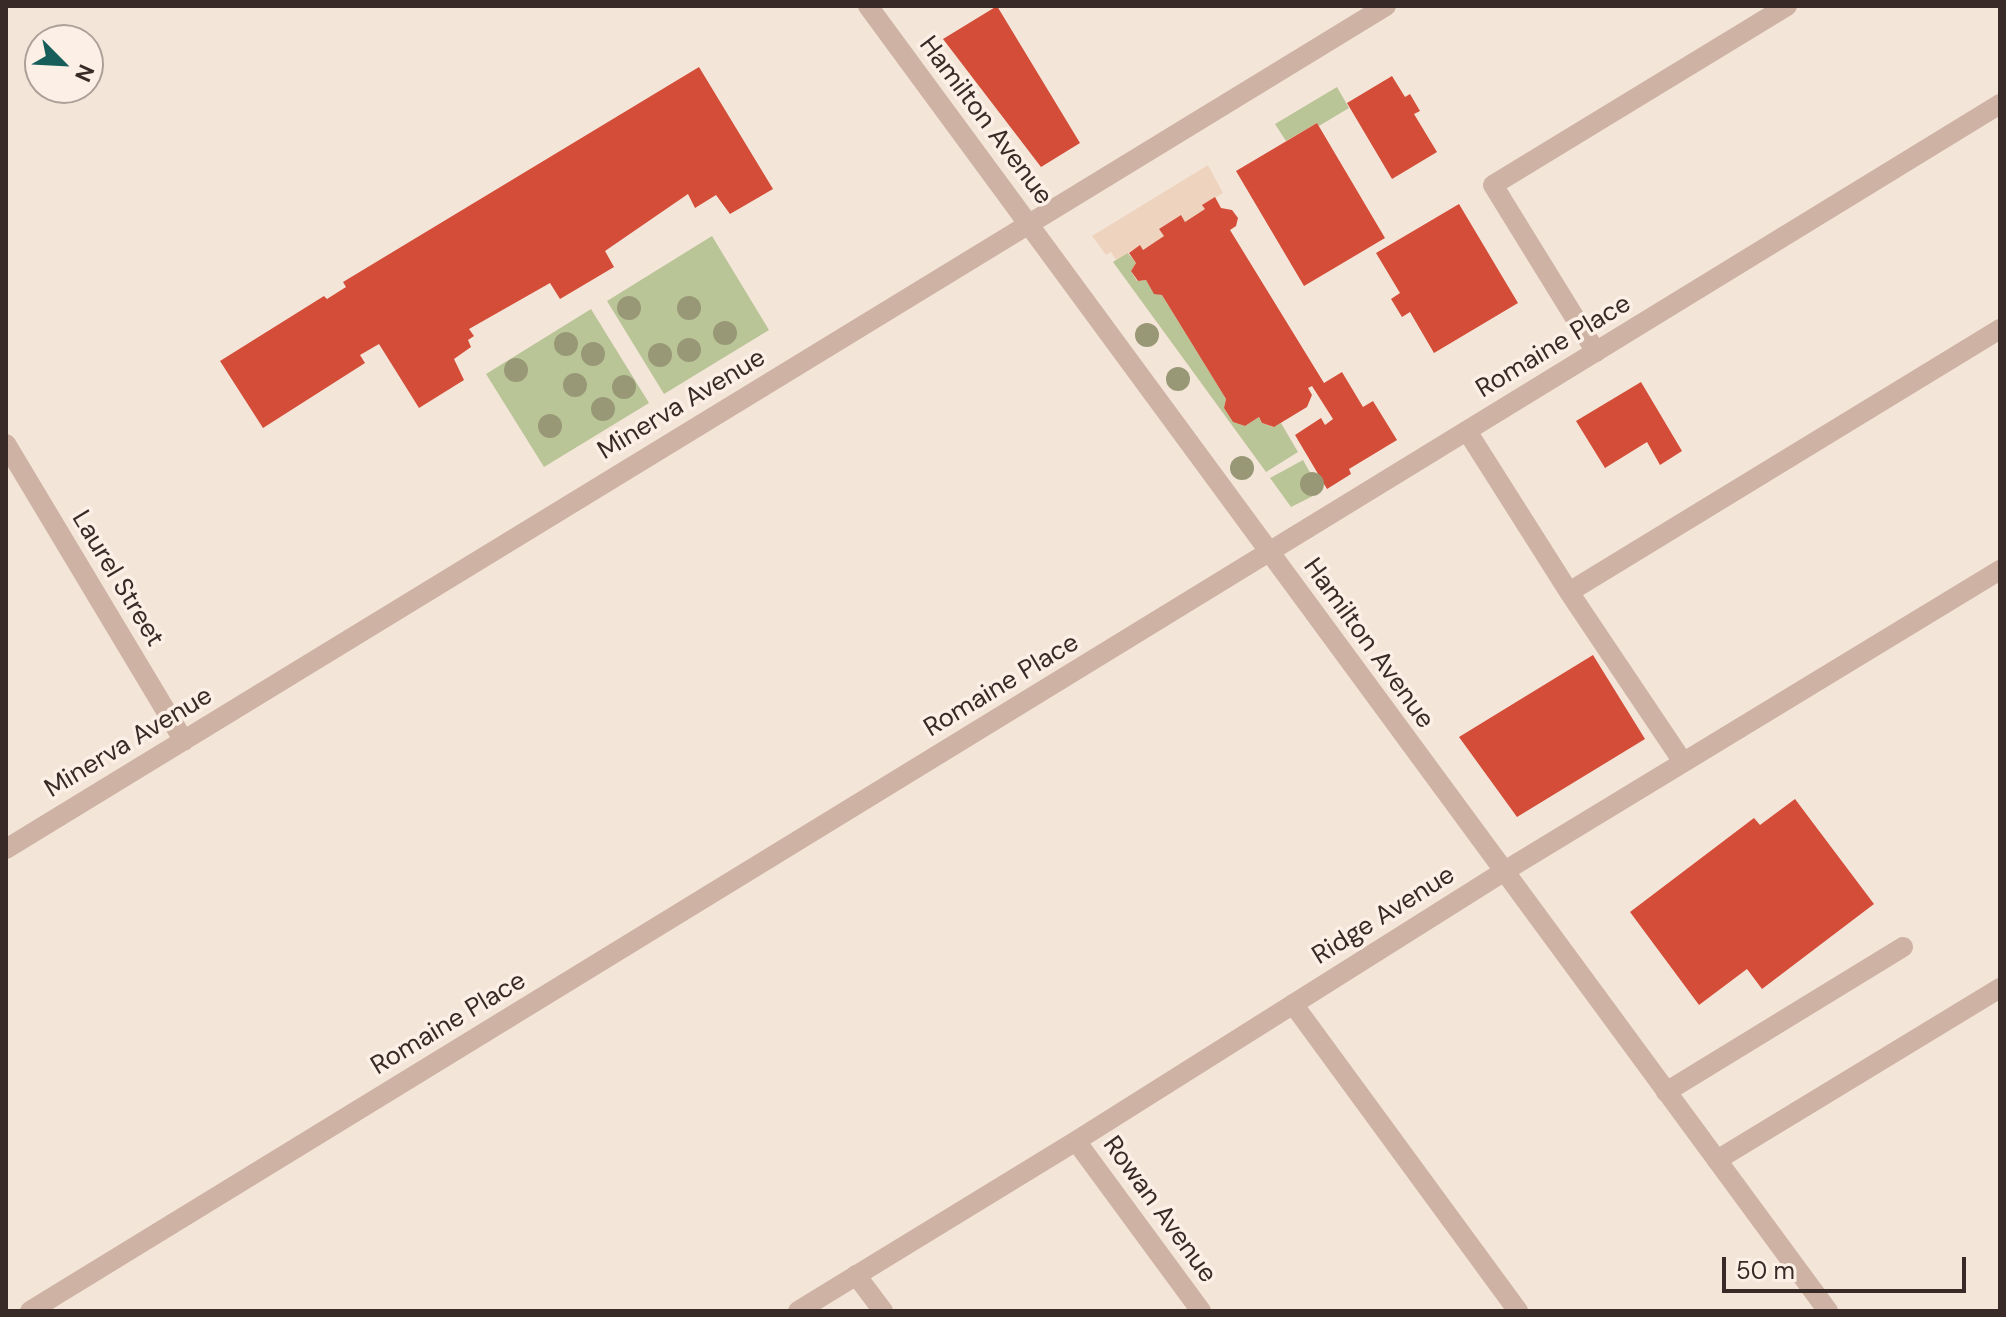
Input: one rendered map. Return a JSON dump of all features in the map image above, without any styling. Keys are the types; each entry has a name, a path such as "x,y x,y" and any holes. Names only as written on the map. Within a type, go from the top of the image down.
{"street":[{"name":"Hamilton Avenue","path":"868,6 1828,1311"},
{"name":"Minerva Avenue","path":"6,849 1386,6"},
{"path":"1596,352 1493,185 1787,6"},
{"name":"Romaine Place","path":"30,1311 2000,104"},
{"path":"1569,592 2000,329"},
{"path":"1467,431 1569,592 1683,762"},
{"name":"Laurel Street","path":"6,444 184,741"},
{"name":"Ridge Avenue","path":"798,1311 1076,1141 1503,872 2000,570"},
{"path":"1666,1092 1903,947"},
{"path":"1717,1160 2000,988"},
{"path":"1293,1004 1518,1311"},
{"name":"Rowan Avenue","path":"1076,1141 1201,1311"},
{"path":"856,1275 883,1311"}],"green space":[{"path":"1337,87 1349,108 1286,141 1275,124"},
{"path":"712,236 769,330 664,394 607,301"},
{"path":"1127,252 1136,263 1131,271 1137,281 1146,280 1154,293 1162,295 1226,399 1224,408 1233,422 1245,426 1259,417 1262,423 1273,427 1281,423 1298,452 1266,472 1113,262"},
{"path":"591,309 649,403 544,467 486,374"},
{"path":"1303,460 1321,492 1291,507 1270,478"}],"shaded area":[{"path":"1208,165 1223,193 1203,205 1205,209 1185,222 1181,215 1159,229 1164,236 1143,250 1140,246 1116,260 1111,252 1106,255 1092,236"}],"building":[{"path":"997,6 1080,143 1041,167 943,39"},
{"path":"699,67 773,189 730,214 716,195 695,208 688,194 605,251 614,267 560,299 550,283 469,329 474,336 468,340 471,347 454,359 464,380 419,408 379,344 360,355 365,363 263,428 220,361 324,296 327,299 346,287 343,282"},
{"path":"1392,76 1405,97 1410,94 1420,111 1414,114 1437,152 1392,179 1347,103"},
{"path":"1317,123 1385,238 1304,286 1236,171"},
{"path":"1215,197 1221,208 1232,210 1238,218 1236,226 1230,230 1324,383 1342,372 1363,407 1373,401 1397,440 1349,469 1351,474 1327,489 1295,435 1321,418 1325,425 1333,419 1312,386 1308,388 1312,395 1307,407 1274,427 1262,423 1259,417 1245,426 1233,422 1224,408 1226,399 1162,295 1154,294 1146,280 1138,281 1131,271 1136,263 1129,253 1140,245 1143,250 1164,236 1159,229 1181,215 1185,222 1205,209 1202,205"},
{"path":"1459,204 1518,303 1434,353 1410,312 1402,317 1391,299 1400,293 1376,253"},
{"path":"1641,382 1682,451 1660,465 1647,442 1605,468 1576,421"},
{"path":"1593,655 1645,739 1517,817 1459,737"},
{"path":"1795,799 1874,904 1762,989 1747,969 1699,1005 1630,912 1754,818 1760,825"}]}
